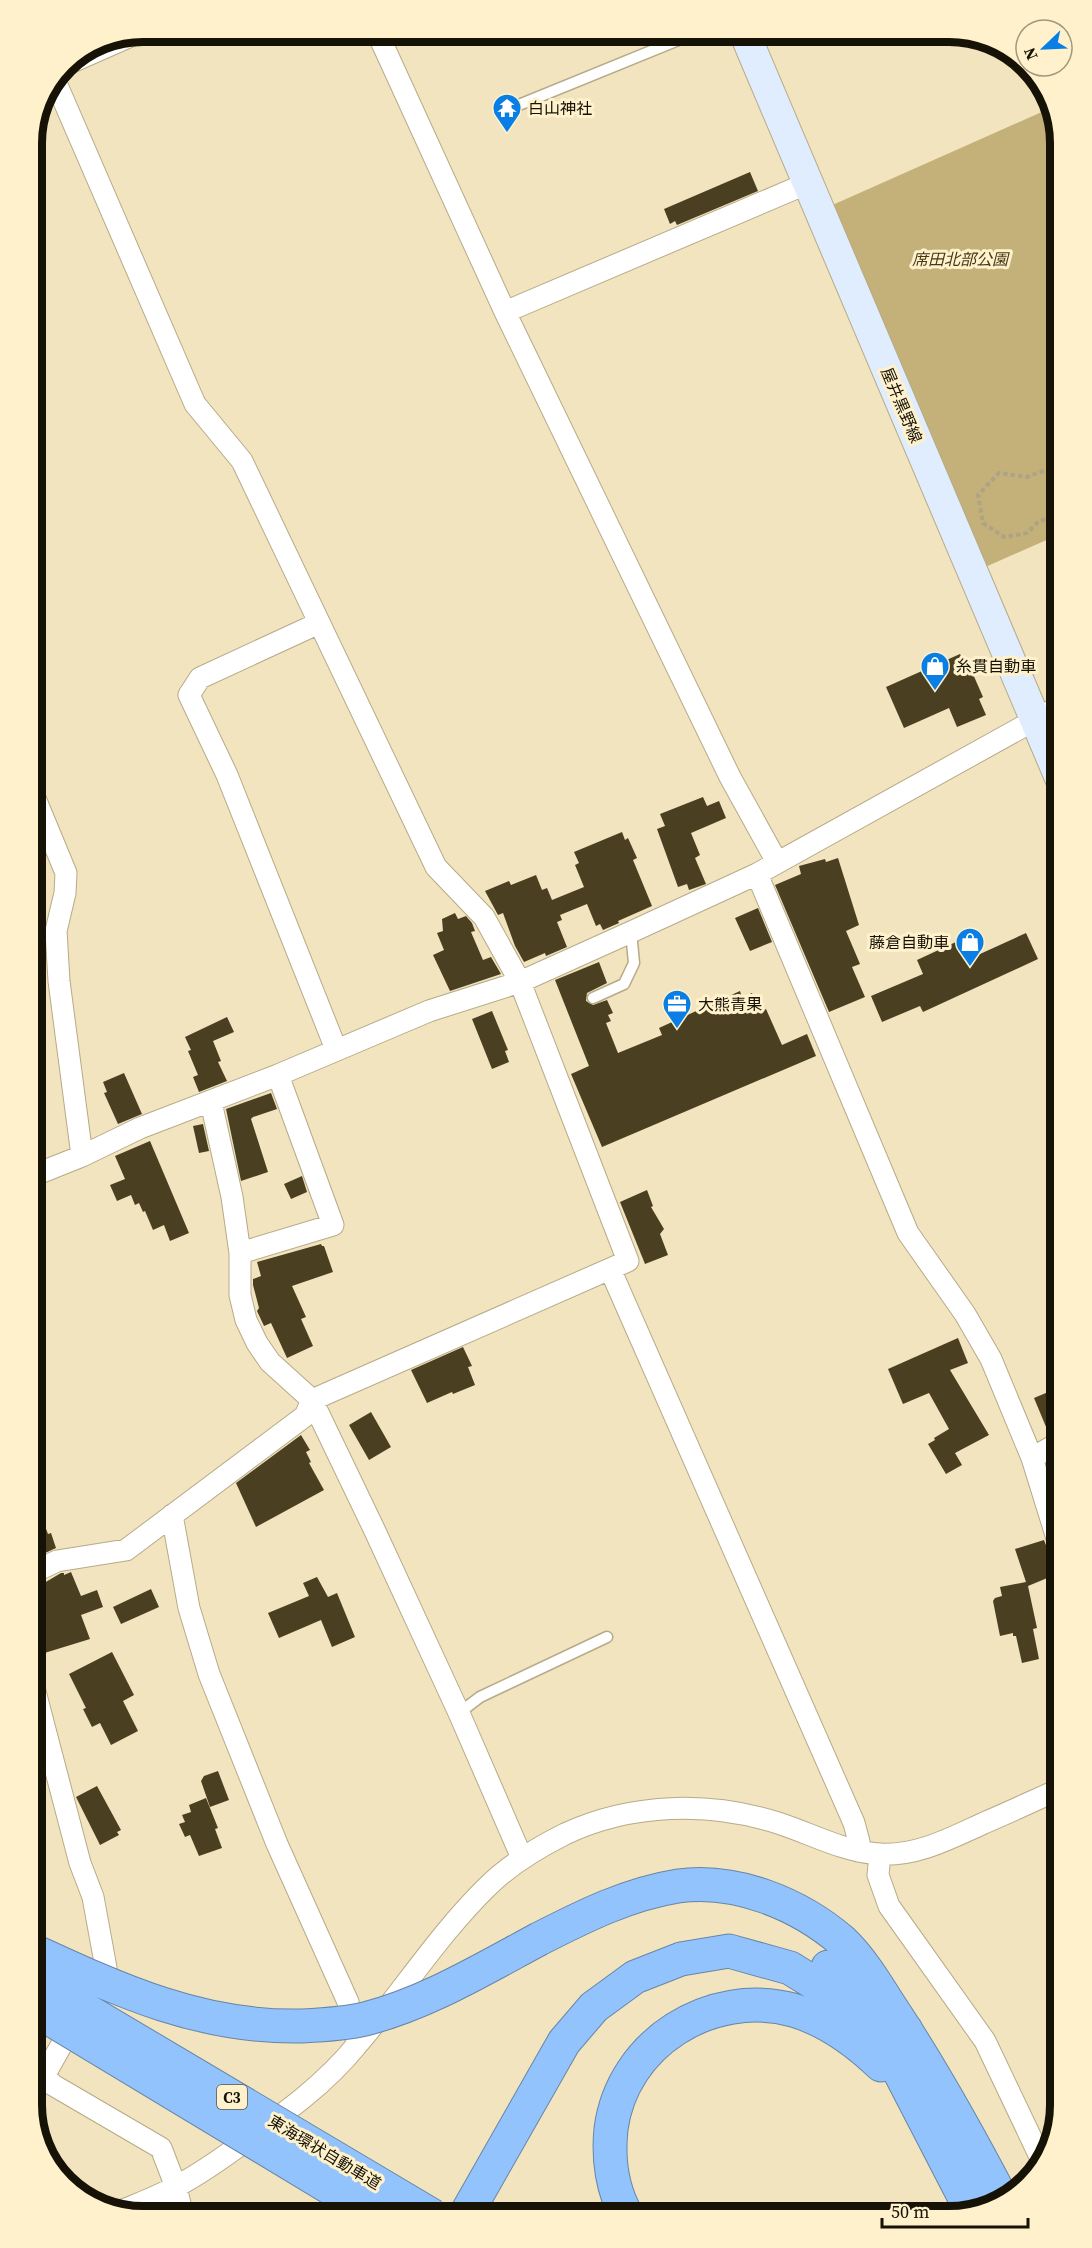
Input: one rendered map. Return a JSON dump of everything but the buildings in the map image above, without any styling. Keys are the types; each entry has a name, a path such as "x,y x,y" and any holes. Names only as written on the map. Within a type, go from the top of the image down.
{"highway":[{"path":"42,1955 180,2011 224,2021 279,2026 319,2025 364,2019 413,2002 461,1981 597,1910 637,1895 680,1886 723,1886 768,1898 811,1917 844,1943 871,1977 906,2030 966,2130 999,2192"},
{"path":"448,2206 529,2060 567,2011 619,1963 666,1940 724,1934 783,1946 828,1967 872,1995 906,2030"},
{"path":"471,2206 564,2042 594,2007 635,1977 681,1959 729,1951 789,1968 840,1999 875,2031 896,2065 968,2204"},
{"name":"東海環状自動車道","path":"42,1984 416,2206"},
{"path":"621,2206 612,2176 609,2147 613,2117 623,2087 640,2060 660,2038 684,2022 711,2012 739,2006 766,2006 793,2010 821,2021 867,2051 899,2083 921,2116"},
{"name":"東海環状自動車道","path":"42,2014 360,2206"},
{"path":"86,2041 322,2206"}],"main road":[{"name":"屋井黒野線","path":"748,42 808,183 1048,713"}],"street":[{"path":"381,42 505,312 730,777 777,862"},
{"path":"42,1568 57,1561 126,1550 305,1416 312,1400 628,1261 520,982 484,917 436,867 242,460 195,404 58,88"},
{"path":"505,312 808,183"},
{"path":"319,623 200,678 189,695 227,775 336,1049"},
{"path":"42,1172 141,1128 212,1102 429,1011 520,982 631,932 757,874 1048,713"},
{"path":"42,819 66,873 65,893 56,931 59,981 82,1156"},
{"path":"757,874 908,1233 965,1314 991,1359 1032,1458 1050,1516"},
{"path":"240,1253 333,1225 278,1075"},
{"path":"212,1102 232,1197 240,1253 240,1296 246,1320 257,1343 270,1362 312,1400 380,1540 522,1858"},
{"path":"610,1269 854,1823 859,1842 858,1851"},
{"path":"1032,1458 1050,1448"},
{"path":"172,1515 189,1608 209,1674 277,1844 348,2002 356,2048"},
{"path":"42,1718 80,1863 93,1897 106,1968 44,2076 53,2085 161,2148 177,2187 181,2206"},
{"path":"134,2206 177,2187 209,2168 291,2109 323,2082 356,2048 488,1885 522,1858 567,1833 629,1813 688,1808 747,1815 777,1823 845,1849 880,1854 936,1845 1050,1794"},
{"path":"880,1854 878,1875 889,1906 985,2041 1038,2153"}],"lane":[{"path":"504,111 673,42"},
{"path":"593,998 624,984 634,963 631,932"},
{"path":"459,1713 480,1697 607,1637"}],"path":[{"path":"1050,469 1027,477 999,473 978,495 983,524 1004,537 1027,533 1039,521 1050,519"}],"green space":[{"name":"席田北部公園","path":"1044,111 1050,143 1050,538 983,568 828,207"}],"place":[{"name":"白山神社","path":"507,134"},
{"name":"糸貫自動車","path":"935,692"},
{"name":"藤倉自動車","path":"970,968"},
{"name":"大熊青果","path":"677,1030"}]}
